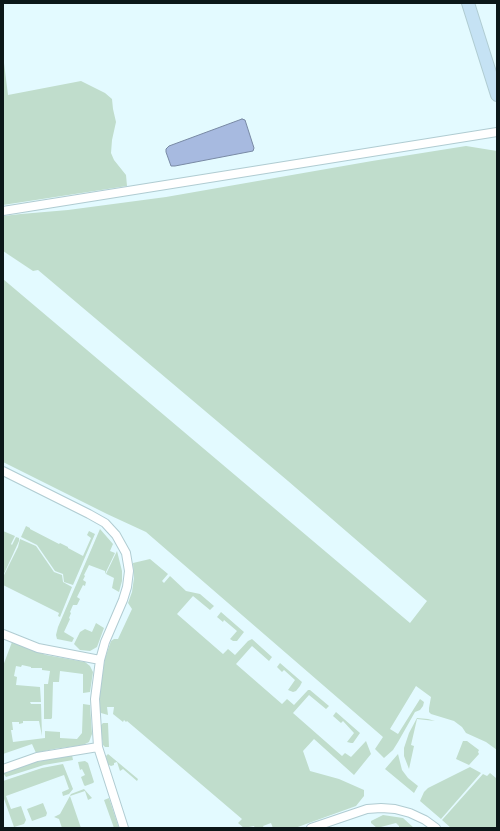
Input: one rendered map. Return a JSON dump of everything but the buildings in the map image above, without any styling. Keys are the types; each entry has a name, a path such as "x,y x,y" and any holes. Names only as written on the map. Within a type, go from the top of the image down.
{"street":[{"path":"468,3 497,95"},
{"path":"3,212 497,132"},
{"path":"3,471 99,520 112,530 120,541 128,562 129,579 123,600 105,642 100,660 94,699 98,747 124,828"},
{"path":"3,634 38,648 100,660"},
{"path":"3,769 37,757 98,747"},
{"path":"311,828 367,809 381,808 395,809 410,813 425,820 436,828"}],"green space":[{"path":"3,55 8,95 81,81 105,93 112,99 116,122 111,153 114,160 126,175 127,186 3,205"},
{"path":"466,146 497,151 497,750 486,742 466,733 462,727 454,721 431,714 429,712 429,708 431,697 416,686 390,729 398,734 420,699 424,702 423,706 420,710 415,712 393,750 384,758 375,749 383,737 146,532 3,462 3,279 410,623 427,601 288,481 38,270 33,271 3,251 3,216 68,210 166,197"},
{"path":"26,526 83,556 91,538 87,535 89,531 95,534 73,585 64,582 63,574 55,571 37,545 21,537"},
{"path":"100,529 113,544 110,551 115,553 105,574 105,571 89,565 83,580 86,582 85,586 83,585 77,597 80,599 77,605 73,605 70,612 70,619 64,632 74,638 72,642 57,639 56,635 58,627"},
{"path":"3,531 15,536 11,544 12,545 16,537 19,538 19,541 3,576"},
{"path":"20,539 36,546 54,572 62,575 63,582 72,587 60,617 58,616 59,613 3,585 3,577 18,547"},
{"path":"117,551 122,571 122,581 119,592 112,588 114,578 106,574"},
{"path":"150,559 168,574 162,581 164,583 170,576 186,591 200,594 214,606 210,610 193,596 177,614 223,654 228,649 235,655 248,641 252,639 272,657 269,661 252,646 236,664 282,704 287,699 294,705 308,690 310,690 329,706 326,709 309,695 293,713 342,756 345,753 351,757 366,741 371,754 354,775 314,739 303,751 310,771 339,779 364,790 364,796 356,806 295,828 273,828 271,823 263,826 264,828 255,828 254,826 244,828 238,823 242,819 127,721 126,722 124,720 123,722 113,714 114,707 107,707 108,715 100,712 100,691 105,658 111,641 118,639 132,609 128,603 132,592 134,578 133,563"},
{"path":"221,612 244,632 237,641 230,639 237,631 224,620 223,622 217,617"},
{"path":"96,623 104,628 97,647 90,651 80,650 74,644 80,632 85,629 92,632"},
{"path":"12,642 46,655 85,662 90,666 93,672 90,692 83,693 83,674 60,671 59,682 53,682 52,718 44,719 44,684 48,684 50,671 42,670 42,668 31,668 22,665 21,667 16,666 14,676 17,677 16,685 40,687 41,702 30,702 31,704 41,704 42,736 39,721 23,721 23,723 19,724 19,722 12,722 13,730 11,730 13,742 45,738 45,731 60,732 60,738 77,739 82,733 83,704 90,705 92,734 89,742 83,745 36,753 32,744 3,754 3,666"},
{"path":"280,663 302,682 296,691 293,692 288,690 295,680 284,670 282,672 277,667"},
{"path":"336,712 360,733 353,743 347,742 354,733 343,721 341,723 333,716"},
{"path":"417,718 435,721 417,719 411,745 414,746 409,769 404,756 404,748 409,733"},
{"path":"103,723 108,723 109,747 105,747 103,745 100,726"},
{"path":"463,741 467,741 479,750 479,754 469,765 456,759"},
{"path":"108,754 138,779 137,781 123,769 120,771 117,762 111,766 107,764 106,756"},
{"path":"398,754 402,770 408,778 418,786 414,793 385,769"},
{"path":"72,755 73,760 44,765 6,777 3,773 31,763"},
{"path":"85,761 88,763 94,782 85,786 81,777 85,775 82,769 80,770 78,762"},
{"path":"63,764 73,789 69,794 63,796 62,792 69,789 64,775 6,796 11,809 21,806 26,820 24,824 14,827 3,796 3,781 42,768"},
{"path":"470,767 481,773 441,819 420,801 424,792 428,788"},
{"path":"490,773 496,778 497,777 497,828 451,828 442,820 483,774 487,776"},
{"path":"84,789 92,798 88,800 85,791 70,796 81,828 62,828 59,819 54,817 60,814 71,794"},
{"path":"109,798 119,828 114,828 104,800"},
{"path":"43,803 47,813 46,816 32,821 27,809"},
{"path":"383,815 403,818 414,828 399,828 396,823 377,828 371,823 371,821"}],"water":[{"path":"242,119 245,120 254,148 253,151 171,166 166,152 166,149 169,146"}]}
